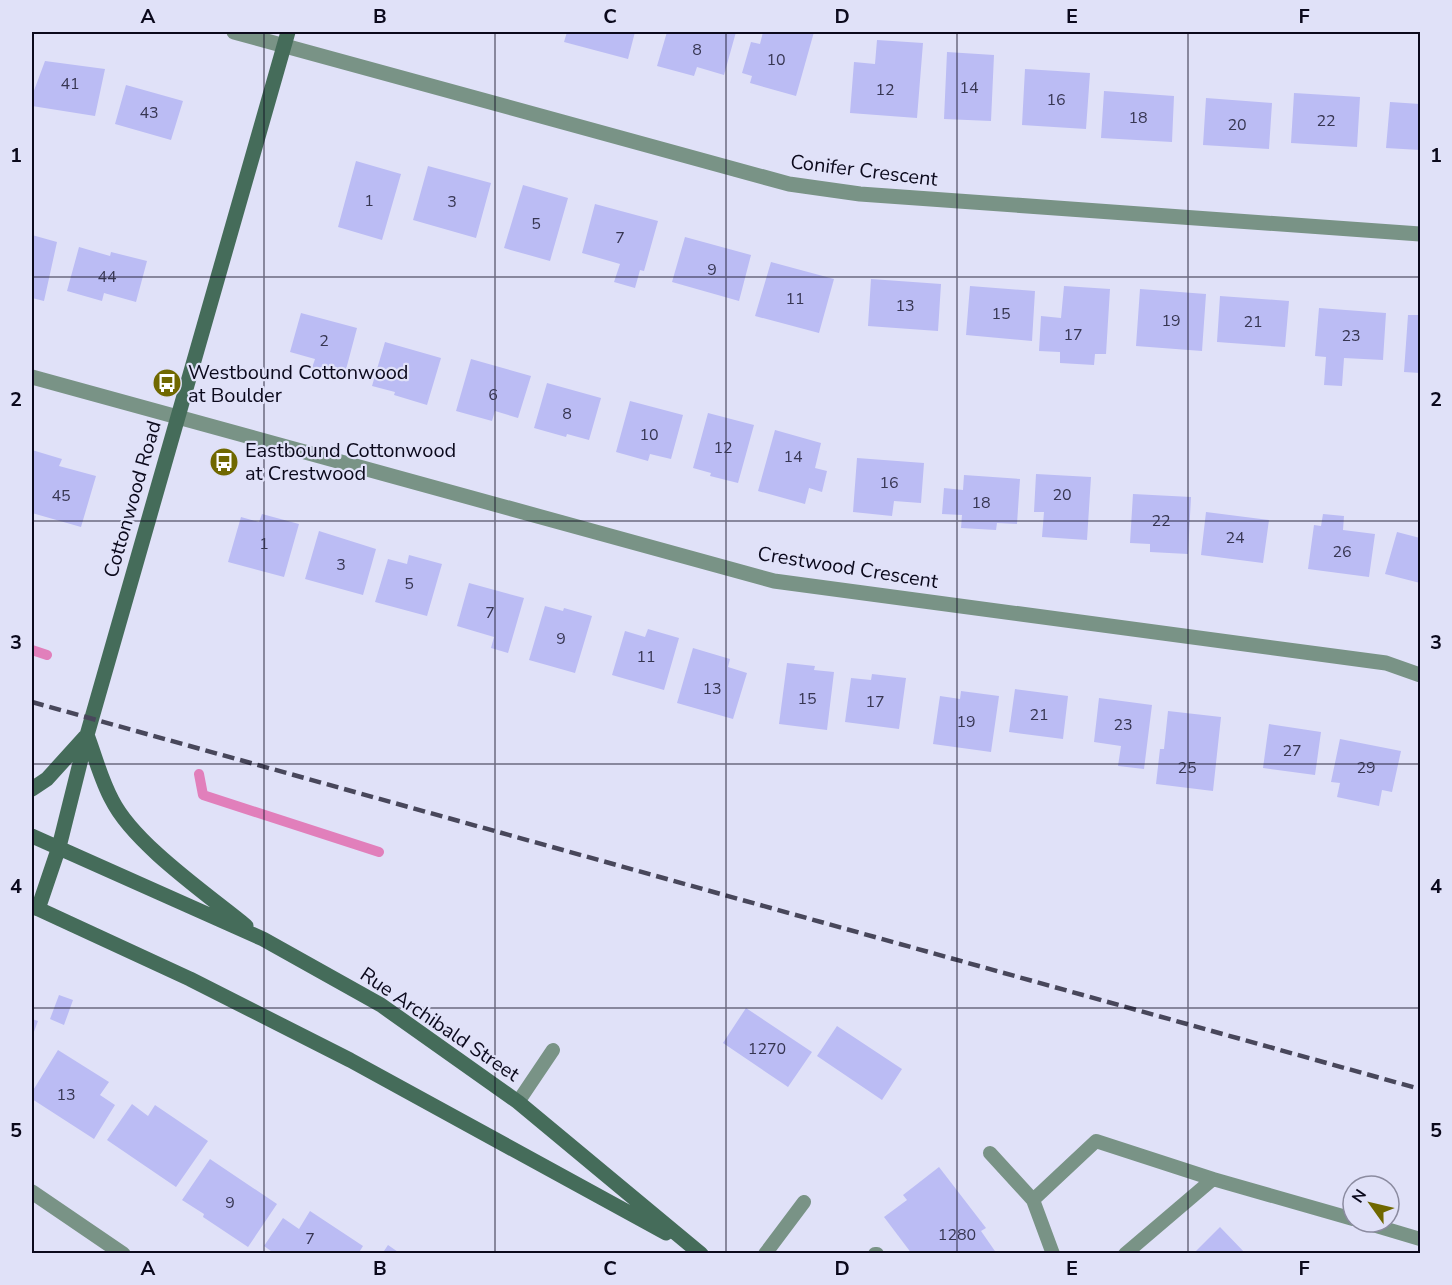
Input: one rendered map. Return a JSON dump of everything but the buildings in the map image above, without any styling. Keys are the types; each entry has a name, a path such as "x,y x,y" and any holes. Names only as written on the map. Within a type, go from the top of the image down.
{"main road":[{"name":"Cottonwood Road","path":"35,907 59,847 87,735 176,417 286,38"},
{"path":"32,789 47,779 87,735 112,801 130,826 158,854 263,939"},
{"name":"Rue Archibald Street","path":"32,836 263,939 381,1005 518,1102 698,1252"},
{"name":"Rue Archibald Street","path":"35,907 190,979 350,1060 698,1252"}],"street":[{"name":"Conifer Crescent","path":"234,32 286,38 789,184 860,194 1420,234"},
{"name":"Crestwood Crescent","path":"32,377 774,580 1386,663 1420,675"},
{"path":"32,1192 123,1254"}],"lane":[{"path":"518,1102 553,1050"},
{"path":"1033,1200 1096,1141 1214,1179 1341,1216"},
{"path":"990,1153 1033,1200 1053,1254"},
{"path":"1125,1254 1214,1179"},
{"path":"765,1254 804,1202"},
{"path":"1401,1233 1420,1239"}],"waterway":[{"path":"32,650 47,655"},
{"path":"199,774 203,795 379,852"}],"railway":[{"path":"32,702 1420,1089"}],"place":[{"name":"Westbound Cottonwood at Boulder","path":"167,383"},
{"name":"Eastbound Cottonwood at Crestwood","path":"224,462"}]}
